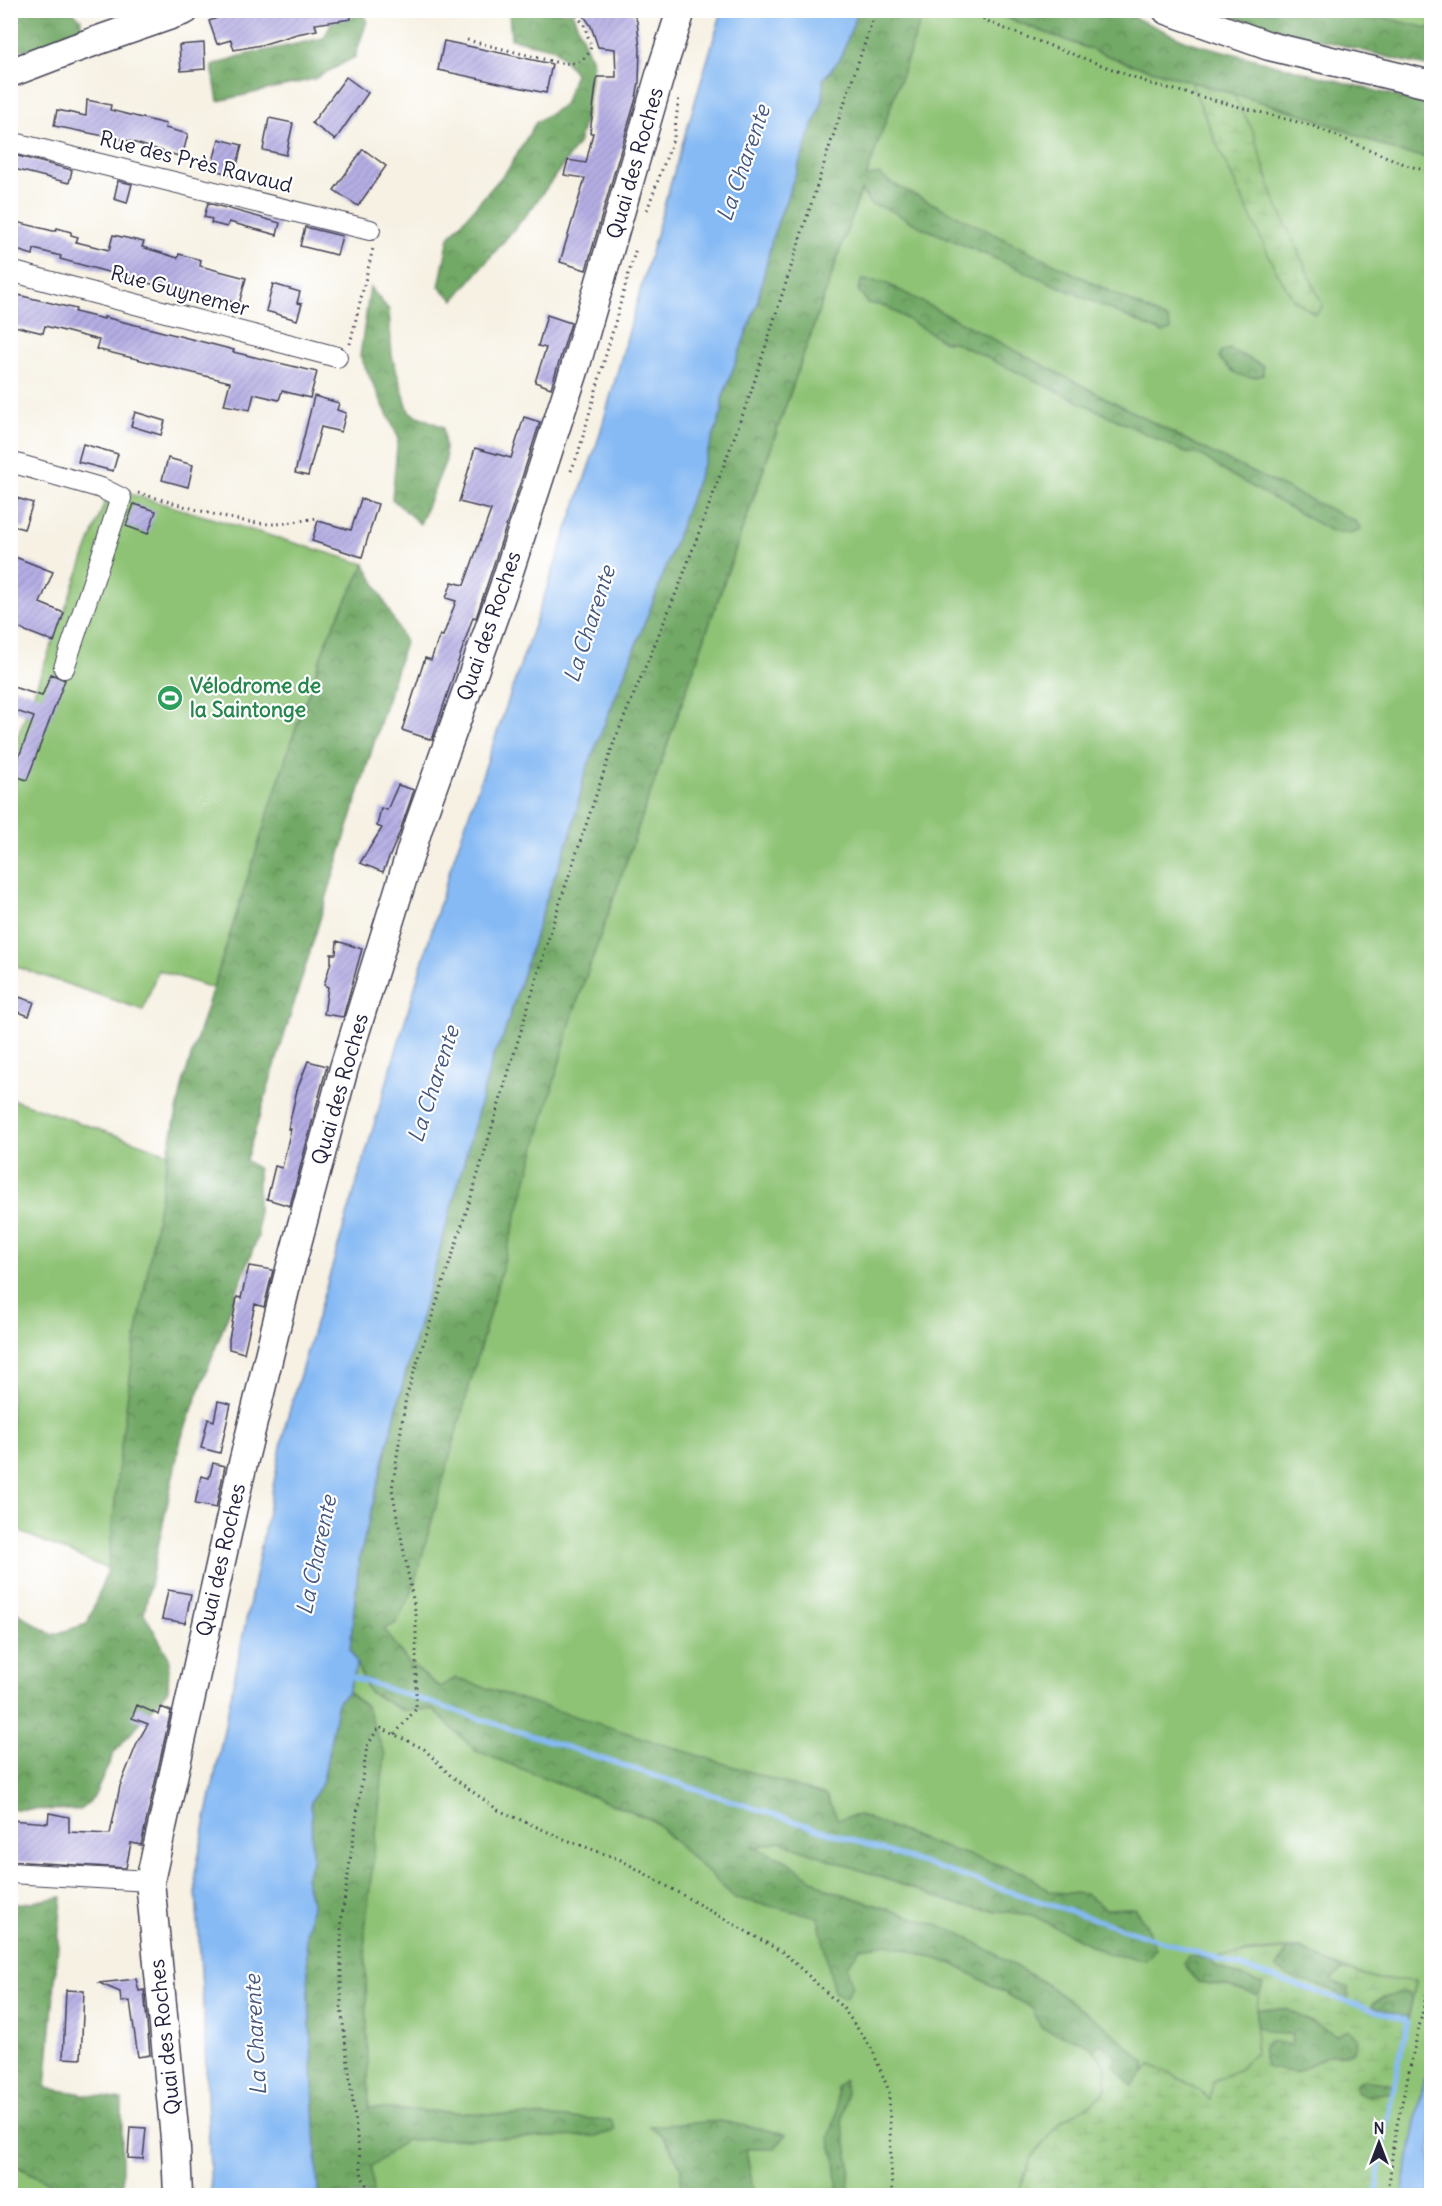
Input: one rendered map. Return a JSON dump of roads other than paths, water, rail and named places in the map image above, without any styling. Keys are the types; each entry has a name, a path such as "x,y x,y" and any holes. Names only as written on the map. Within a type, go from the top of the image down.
{"street":[{"path":"10,73 184,10"},
{"name":"Quai des Roches","path":"178,2196 176,2149 150,1881 260,1391 344,1068 420,822 503,590 572,380 660,75 680,17 678,10"},
{"path":"1167,10 1269,46 1431,86"},
{"name":"Rue des Près Ravaud","path":"10,142 370,230"},
{"name":"Rue Guynemer","path":"10,271 337,357"},
{"path":"10,462 101,488 121,498 64,668"},
{"path":"10,1873 150,1881"}],"water":[{"name":"La Charente","path":"722,11 858,11 840,59 823,79 823,99 773,235 757,304 722,399 722,412 656,594 584,776 572,831 549,891 503,1037 494,1053 404,1379 359,1560 350,1649 357,1664 348,1692 338,1701 323,1781 311,1802 312,1862 305,1877 312,1905 306,1934 318,2195 211,2195 195,1874 286,1422 450,869 599,437"},
{"path":"1431,2030 1431,2195 1402,2195 1429,2055 1428,2035"}],"waterway":[{"path":"346,1675 1404,2020 1407,2023 1386,2126 1376,2196"}],"place":[{"name":"Vélodrome de la Saintonge","path":"170,698"}]}
